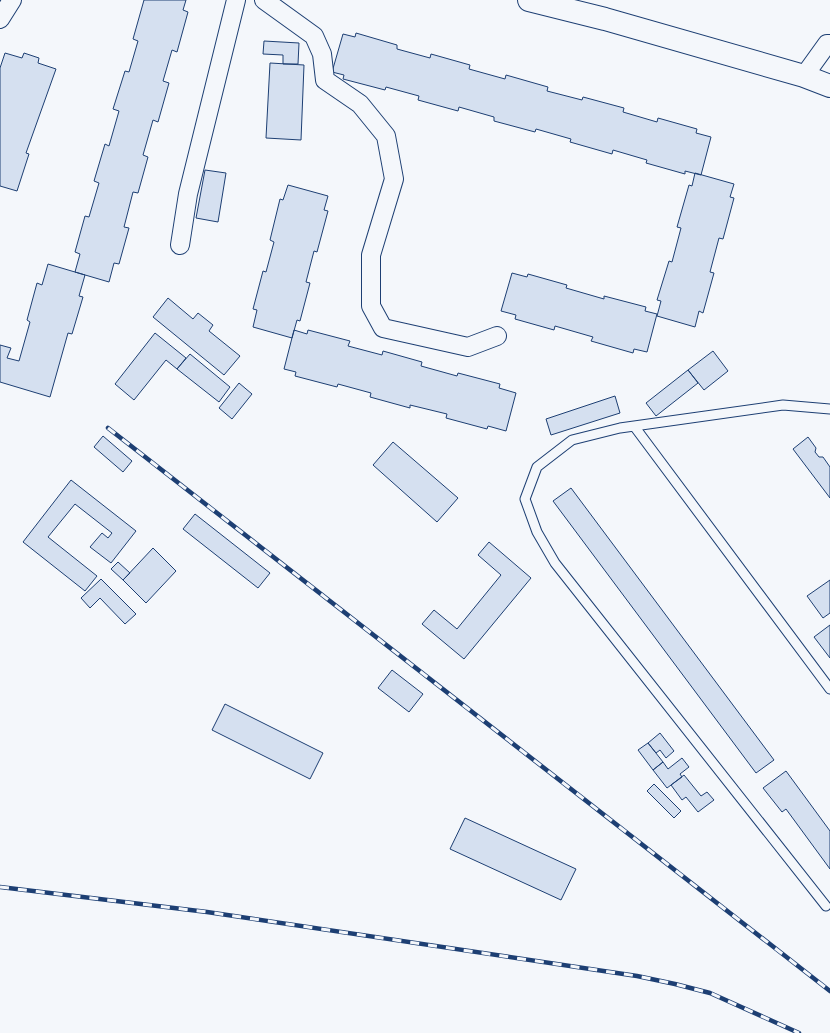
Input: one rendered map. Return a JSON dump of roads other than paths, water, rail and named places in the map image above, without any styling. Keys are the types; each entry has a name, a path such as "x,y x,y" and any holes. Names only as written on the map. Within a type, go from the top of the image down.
{"street":[{"path":"0,19 12,0"},
{"path":"180,245 188,194 236,0"},
{"path":"264,0 314,36 322,54 325,80 360,104 386,136 394,179 371,255 371,306 383,328 468,347 496,336"},
{"path":"529,0 578,7 804,76 830,86"},
{"path":"804,76 827,44 830,44"}],"lane":[{"path":"826,906 555,563 537,532 525,499 536,467 572,440 634,426 783,405 830,409"},
{"path":"634,426 830,689"}],"railway":[{"path":"108,428 830,991"},
{"path":"0,887 207,912 637,976 710,993 799,1033"}]}
